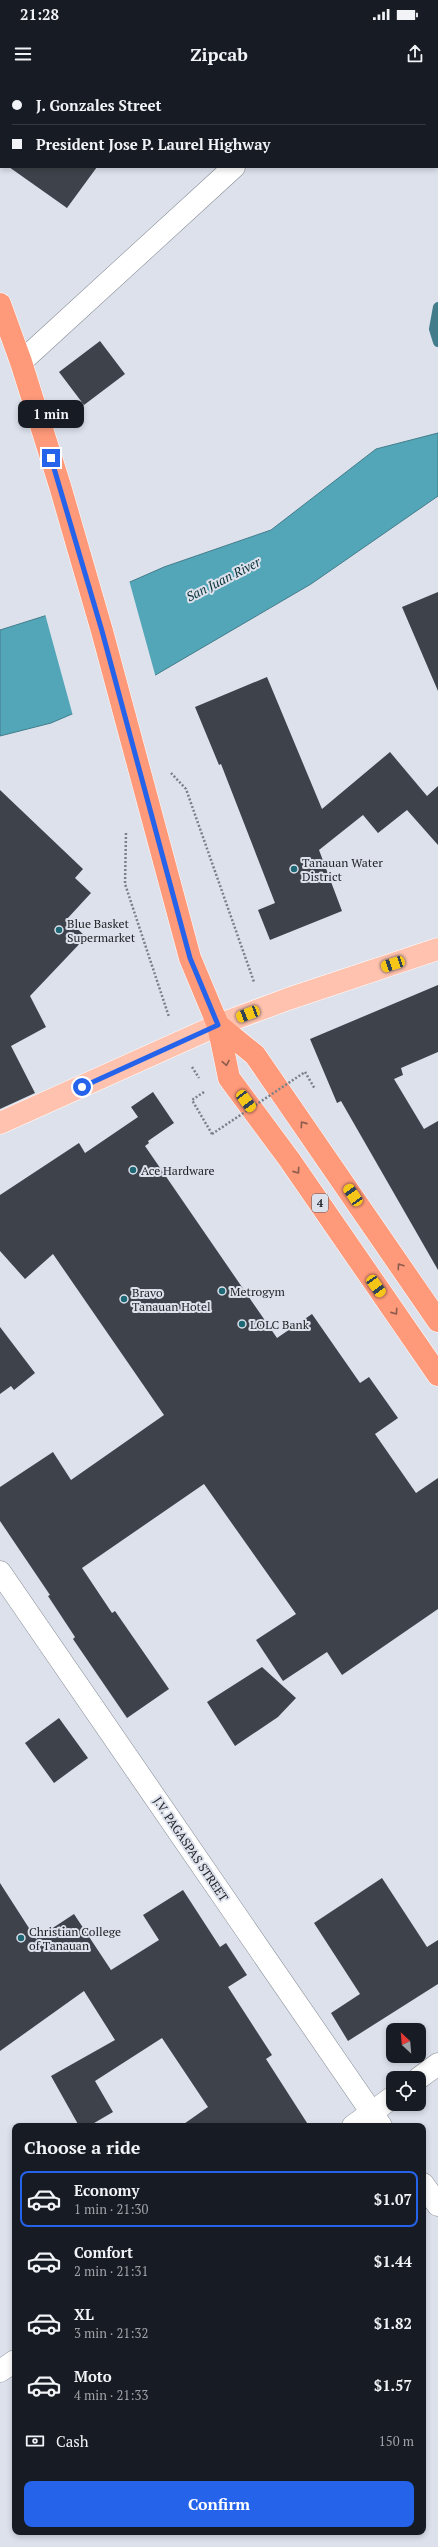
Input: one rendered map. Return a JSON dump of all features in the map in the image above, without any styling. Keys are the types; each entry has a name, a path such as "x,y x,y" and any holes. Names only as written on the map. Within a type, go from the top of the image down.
{"highway":[{"name":"4","path":"0,304 21,362 60,486 128,728 190,958 218,1025 229,1078 289,1159 438,1375"},
{"name":"4","path":"218,1025 255,1055 438,1321"}],"main road":[{"path":"0,1123 218,1025 288,999 438,949"}],"street":[{"path":"21,362 233,168"},
{"name":"J.V. PAGASPAS STREET","path":"0,1572 376,2120"},
{"path":"426,2073 438,2064"},
{"path":"364,2123 376,2120 386,2106"},
{"path":"426,2188 438,2205"},
{"path":"0,2371 12,2363"}],"path":[{"path":"192,1100 212,1134 304,1072"}],"water":[{"name":"San Juan River","path":"438,433 438,496 311,584 135,687 51,723 0,736 0,630 73,607 164,567 271,530 376,449"}],"pier":[{"path":"129,580 156,678 136,689 73,716 45,614 72,606"}],"building":[{"path":"10,168 96,168 67,208"},
{"path":"100,341 125,374 84,405 59,372"},
{"path":"438,592 438,691 402,607"},
{"path":"267,677 322,809 390,752 427,796 438,786 438,845 407,810 378,833 363,815 319,850 342,911 270,940 258,910 275,903 221,764 219,765 195,707"},
{"path":"0,790 83,869 75,878 91,893 67,919 86,937 30,996 46,1027 11,1046 35,1093 0,1109"},
{"path":"438,985 438,1052 401,1068 403,1075 394,1079 424,1129 438,1121 438,1270 341,1101 337,1103 310,1039"},
{"path":"153,1092 174,1123 148,1141 149,1143 145,1146 277,1338 312,1314 360,1383 369,1377 398,1418 375,1434 416,1493 438,1478 438,1609 342,1675 327,1652 283,1681 256,1640 296,1614 204,1484 82,1568 112,1613 115,1611 169,1689 127,1718 73,1639 75,1637 48,1596 50,1595 0,1521 0,1487 53,1452 71,1480 164,1415 53,1254 25,1279 0,1251 0,1195 79,1143 85,1153 138,1117 131,1107"},
{"path":"0,1327 35,1373 14,1390 11,1386 0,1394"},
{"path":"262,1667 296,1698 278,1717 235,1746 207,1702"},
{"path":"59,1718 88,1758 54,1783 25,1743"},
{"path":"382,1878 427,1947 438,1940 438,1984 348,2041 331,2013 360,1994 314,1923"},
{"path":"0,1883 36,1939 74,1914 111,1970 159,1940 143,1915 183,1890 220,1947 226,1943 247,1975 228,1987 272,2055 266,2059 307,2123 185,2123 208,2107 162,2038 95,2081 113,2112 94,2123 77,2123 51,2076 115,2040 84,1991 0,2051"}],"waterway":[{"path":"438,307 434,329 438,342"}],"place":[{"name":"Tanauan Water District","path":"294,869"},
{"name":"Blue Basket Supermarket","path":"59,930"},
{"name":"Ace Hardware","path":"133,1170"},
{"name":"Metrogym","path":"222,1291"},
{"name":"Bravo Tanauan Hotel","path":"124,1299"},
{"name":"LOLC Bank","path":"242,1324"},
{"name":"Christian College of Tanauan","path":"21,1938"}],"route":[{"path":"51,458 102,631 168,881 190,958 218,1025 82,1087"}]}
